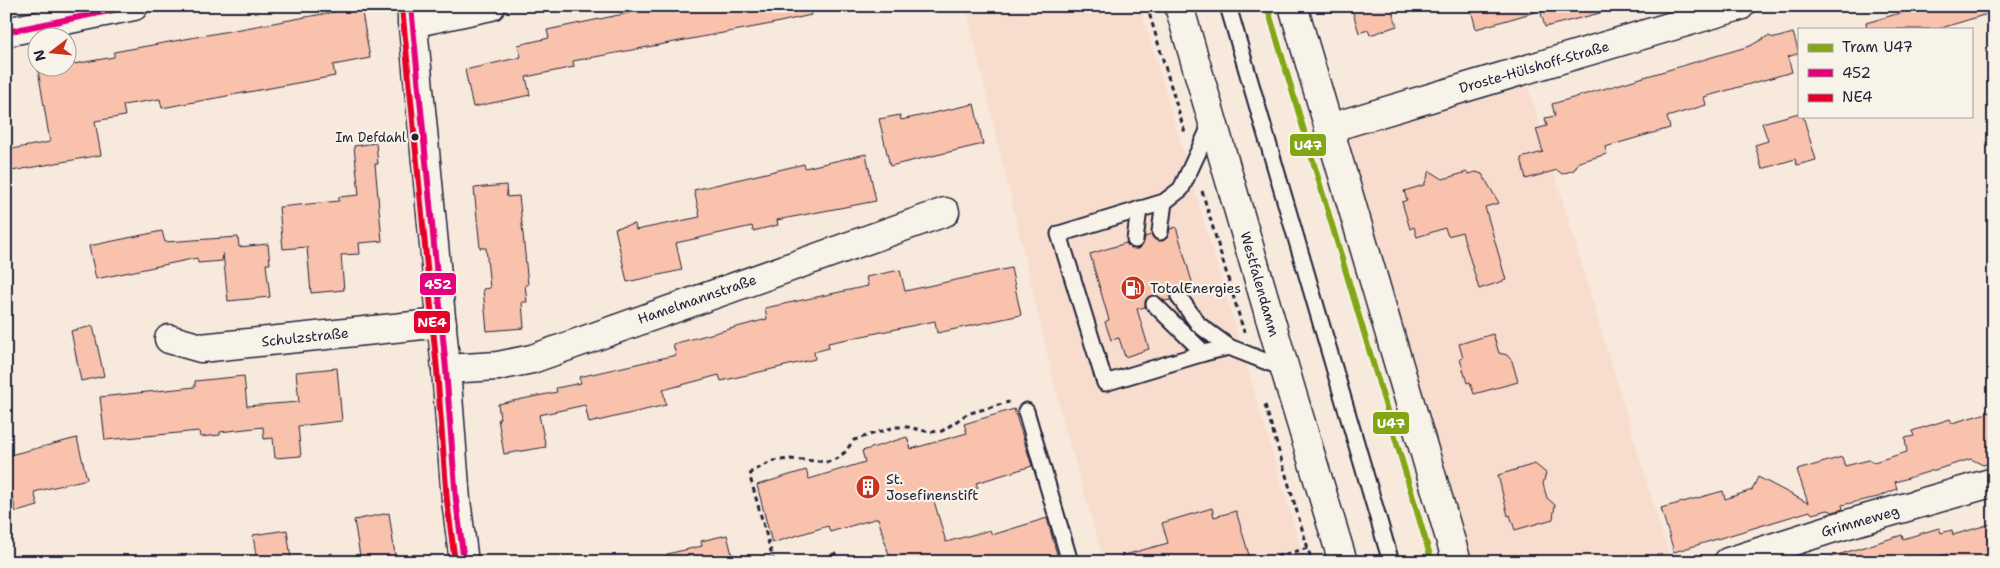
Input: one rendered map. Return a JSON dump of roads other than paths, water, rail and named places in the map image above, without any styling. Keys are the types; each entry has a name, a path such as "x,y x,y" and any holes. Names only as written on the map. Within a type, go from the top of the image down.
{"street":[{"path":"6,32 134,6"},
{"path":"464,562 456,500 442,323 411,15 491,6"},
{"name":"Westfalendamm","path":"1179,6 1343,562"},
{"path":"1293,6 1457,562"},
{"name":"Droste-Hülshoff-Straße","path":"1329,128 1740,6"},
{"name":"Hamelmannstraße","path":"446,369 498,366 532,359 945,212"},
{"name":"Schulzstraße","path":"169,339 201,348 442,323"},
{"name":"Grimmeweg","path":"1728,562 1834,528 1994,482"}],"lane":[{"path":"1228,6 1392,562"},
{"path":"1213,121 1181,189 1164,202 1059,234 1105,383 1229,347"},
{"path":"1160,232 1164,202"},
{"path":"1135,240 1139,209"},
{"path":"1179,297 1199,324 1229,347 1285,369"},
{"path":"1154,304 1204,353"},
{"path":"1026,411 1070,562"}],"tram line":[{"name":"U47","path":"1267,6 1432,562"}],"place":[{"name":"Im Defdahl","path":"415,137"},
{"name":"TotalEnergies","path":"1133,288"},
{"name":"St. Josefinenstift","path":"868,487"}]}
